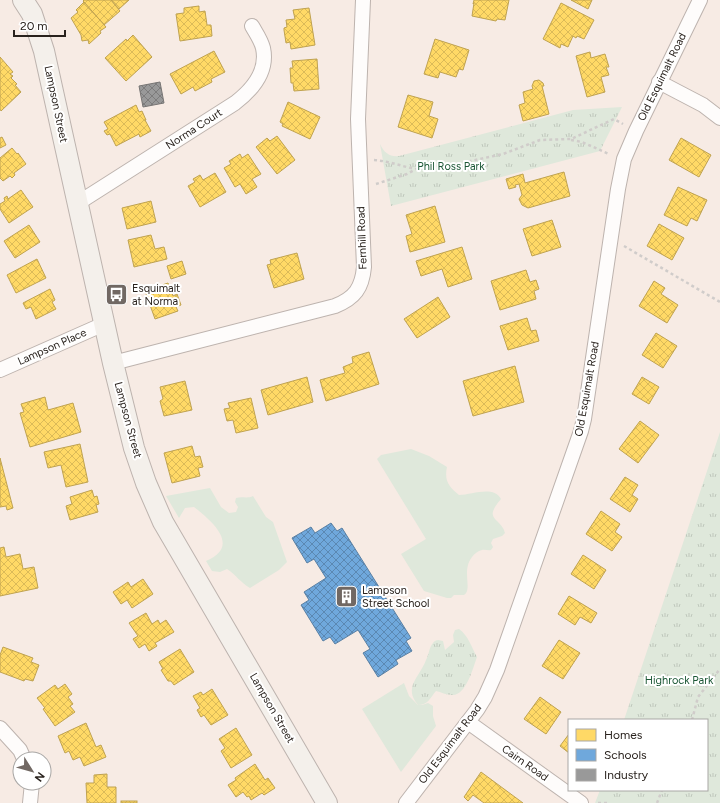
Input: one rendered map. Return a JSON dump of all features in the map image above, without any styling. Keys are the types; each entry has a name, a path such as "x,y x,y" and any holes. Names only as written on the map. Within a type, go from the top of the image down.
{"main road":[{"name":"Lampson Street","path":"23,0 32,14 44,51 113,363 134,448 146,483 163,522 327,803"}],"street":[{"name":"Fernhill Road","path":"113,363 335,306 345,302 353,296 359,288 363,278 364,267 358,119 363,0"},
{"name":"Old Esquimalt Road","path":"406,803 468,722 485,697 497,670 584,419 618,189 624,159 659,82 700,0"},
{"name":"Norma Court","path":"78,203 235,103 249,91 260,75 264,57 261,44 252,26"},
{"path":"659,82 703,105 720,118"},
{"name":"Lampson Place","path":"0,370 104,324"},
{"name":"Cairn Road","path":"468,722 581,803"},
{"path":"0,728 20,751"},
{"path":"30,803 31,791"}],"path":[{"path":"571,139 614,120 636,131"},
{"path":"359,158 389,162 416,169 461,163 503,154 540,140 571,139 624,159"},
{"path":"360,185 372,185 407,174 416,169"},
{"path":"611,238 720,302"},
{"path":"692,719 698,697 720,669"},
{"path":"657,803 662,791"},
{"path":"598,803 607,803"}],"green space":[{"name":"Phil Ross Park","path":"622,107 600,151 391,206 380,144 383,150 388,154 399,156 573,110"},
{"name":"Highrock Park","path":"720,432 720,803 595,803 600,791 708,791 708,719 624,719"},
{"path":"411,449 429,456 447,467 446,476 448,483 459,495 493,492 501,499 493,511 493,515 505,533 502,536 493,539 491,543 493,547 491,550 481,550 472,557 467,568 468,588 464,595 454,595 451,598 447,598 424,591 401,554 426,539 377,459 381,455"},
{"path":"210,488 221,507 229,513 236,512 238,507 235,502 236,498 253,496 266,517 273,522 287,562 279,570 250,588 227,569 220,572 212,571 206,561 216,555 222,548 223,541 220,534 209,520 194,507 185,508 179,518 166,496"},
{"path":"459,629 467,638 477,657 465,686 457,694 452,695 436,691 427,702 418,705 413,697 412,688 425,663 432,645 438,640 443,641 445,650 454,642 453,635 455,630"},
{"path":"404,683 409,696 418,705 428,703 433,706 433,716 436,726 401,772 362,709"}],"building: Homes":[{"path":"111,0 120,11 104,25 83,1"},
{"path":"111,0 129,0 119,9"},
{"path":"474,0 509,0 505,20 497,19 496,21 472,16"},
{"path":"571,0 592,0 588,9"},
{"path":"84,2 106,27 100,31 101,33 89,44 88,40 82,41 81,35 71,18 78,12 76,10"},
{"path":"561,3 594,20 584,39 573,36 568,47 561,44 560,48 543,39"},
{"path":"199,6 199,12 205,11 207,25 211,25 212,36 180,41 176,14 184,13 184,8"},
{"path":"309,8 315,45 291,49 290,42 286,43 284,28 287,27 286,20 295,19 293,10"},
{"path":"133,35 152,57 126,81 105,58 126,39 127,41"},
{"path":"435,39 469,50 463,70 459,69 456,77 440,72 438,78 424,74"},
{"path":"214,51 225,72 211,79 212,82 195,91 193,87 181,94 170,74"},
{"path":"590,52 591,58 605,54 609,67 606,67 609,75 601,77 605,92 587,97 576,56"},
{"path":"0,57 13,72 10,74 13,76 11,78 17,84 15,85 21,92 1,111 0,109"},
{"path":"317,59 319,89 294,91 293,83 291,83 290,68 293,68 292,61"},
{"path":"539,80 544,86 542,86 549,114 523,121 519,105 525,103 523,92 533,89 532,86 534,81"},
{"path":"408,95 433,102 429,116 438,119 432,138 398,127"},
{"path":"288,102 320,117 310,139 282,126 283,124 280,122"},
{"path":"136,105 139,112 142,111 151,131 140,137 139,134 116,146 110,134 107,135 104,131 108,129 104,122"},
{"path":"277,136 295,160 277,174 256,147 267,138 270,141"},
{"path":"2,137 6,145 0,148 0,138"},
{"path":"681,138 711,155 699,177 669,160"},
{"path":"12,148 17,154 18,153 26,164 14,173 15,175 12,178 10,176 3,181 0,178 0,158"},
{"path":"240,154 242,158 248,154 261,174 252,179 257,187 246,194 240,184 235,187 224,168 231,164 229,161"},
{"path":"564,172 570,196 528,208 522,205 519,199 522,195 519,184 515,185 516,187 509,189 506,179 523,174 525,183"},
{"path":"215,173 226,192 200,207 188,186 195,182 193,179 200,175 203,180"},
{"path":"678,187 707,200 697,221 691,218 687,226 664,215"},
{"path":"21,190 33,207 9,223 0,209 0,204 5,201 4,198 7,196 8,199"},
{"path":"151,201 156,222 127,229 122,208"},
{"path":"435,206 445,242 410,252 406,236 412,234 406,215"},
{"path":"552,220 561,247 532,256 523,229"},
{"path":"659,224 684,238 672,260 647,246"},
{"path":"29,225 40,242 15,258 4,241"},
{"path":"151,235 155,249 164,247 167,259 134,267 128,240"},
{"path":"462,247 472,279 448,287 442,269 421,276 416,261"},
{"path":"297,253 304,279 274,288 267,265 271,264 270,260"},
{"path":"37,259 46,278 16,293 7,275"},
{"path":"182,261 186,274 171,279 167,266"},
{"path":"526,270 530,282 536,280 539,289 534,291 536,299 500,310 491,281"},
{"path":"654,281 665,288 661,294 678,305 667,323 639,306"},
{"path":"168,283 173,296 177,294 181,305 176,307 178,311 155,319 145,291"},
{"path":"50,289 55,300 52,302 56,309 36,319 31,307 26,309 23,303"},
{"path":"438,297 450,317 417,338 404,319"},
{"path":"527,318 531,331 536,330 539,341 508,350 500,326"},
{"path":"656,333 677,346 663,368 642,355"},
{"path":"369,352 379,384 326,401 320,380 345,373 343,367 353,363 352,357"},
{"path":"515,366 524,402 473,416 463,381"},
{"path":"307,377 313,402 268,415 261,390"},
{"path":"642,377 659,387 649,404 632,394"},
{"path":"185,381 192,410 164,416 160,401 163,399 160,387"},
{"path":"45,397 48,410 73,403 81,432 30,447 20,413 24,412 21,404"},
{"path":"251,398 258,428 236,433 233,420 227,421 224,409 230,408 228,403"},
{"path":"640,421 659,435 638,463 619,449"},
{"path":"80,444 88,482 66,487 61,465 48,468 44,452"},
{"path":"192,446 195,457 200,456 203,467 198,468 200,476 172,483 164,453"},
{"path":"0,458 13,508 7,510 6,506 0,507"},
{"path":"625,477 638,485 632,495 638,499 630,512 610,499"},
{"path":"92,490 94,497 97,496 99,504 96,505 98,512 70,520 66,506 72,504 70,497"},
{"path":"601,511 620,524 615,532 622,537 612,551 586,534"},
{"path":"4,547 6,557 20,554 23,569 34,567 38,588 0,596 0,548"},
{"path":"583,555 606,570 594,589 571,574"},
{"path":"143,579 153,594 132,608 127,600 121,604 113,592 128,582 131,587"},
{"path":"569,596 597,613 591,623 580,617 575,625 558,614"},
{"path":"146,613 152,624 158,620 160,624 166,620 174,632 155,643 157,646 149,651 145,644 139,648 133,639 138,636 129,623"},
{"path":"559,640 580,653 563,679 542,666"},
{"path":"3,647 33,658 31,662 39,665 33,681 25,679 24,681 0,672 0,655"},
{"path":"180,649 194,672 174,685 171,681 168,681 161,670 163,669 159,662"},
{"path":"65,684 72,694 68,697 73,704 70,706 75,712 55,726 43,709 45,708 37,698 55,685 58,689"},
{"path":"212,689 228,715 211,725 204,715 201,717 197,710 200,708 193,696 201,692 203,695"},
{"path":"540,697 561,712 546,734 524,719"},
{"path":"86,723 96,747 101,745 106,757 84,766 80,757 73,760 69,751 65,753 58,736"},
{"path":"236,728 252,755 231,768 221,751 225,748 219,739"},
{"path":"568,735 568,752 560,746"},
{"path":"255,764 265,780 268,778 275,788 264,795 262,793 251,800 249,796 247,797 243,792 236,797 228,785 236,780 235,778"},
{"path":"481,772 523,803 484,803 473,795 468,801 464,797"},
{"path":"107,774 107,787 116,787 116,803 87,803 86,783 94,783 94,775"},
{"path":"121,801 137,801 137,803 121,803"}],"building: Schools":[{"name":"Lampson Street School","path":"331,523 337,531 342,528 411,638 406,641 412,651 396,660 398,664 378,677 363,653 370,649 358,630 335,644 330,637 323,641 301,605 309,600 304,592 326,578 314,559 307,563 292,538 311,527 315,533"}],"building: Industry":[{"path":"160,82 164,103 143,107 139,86"}],"place":[{"name":"Esquimalt at Norma","path":"116,294"},
{"name":"Lampson Street School","path":"346,596"}]}
